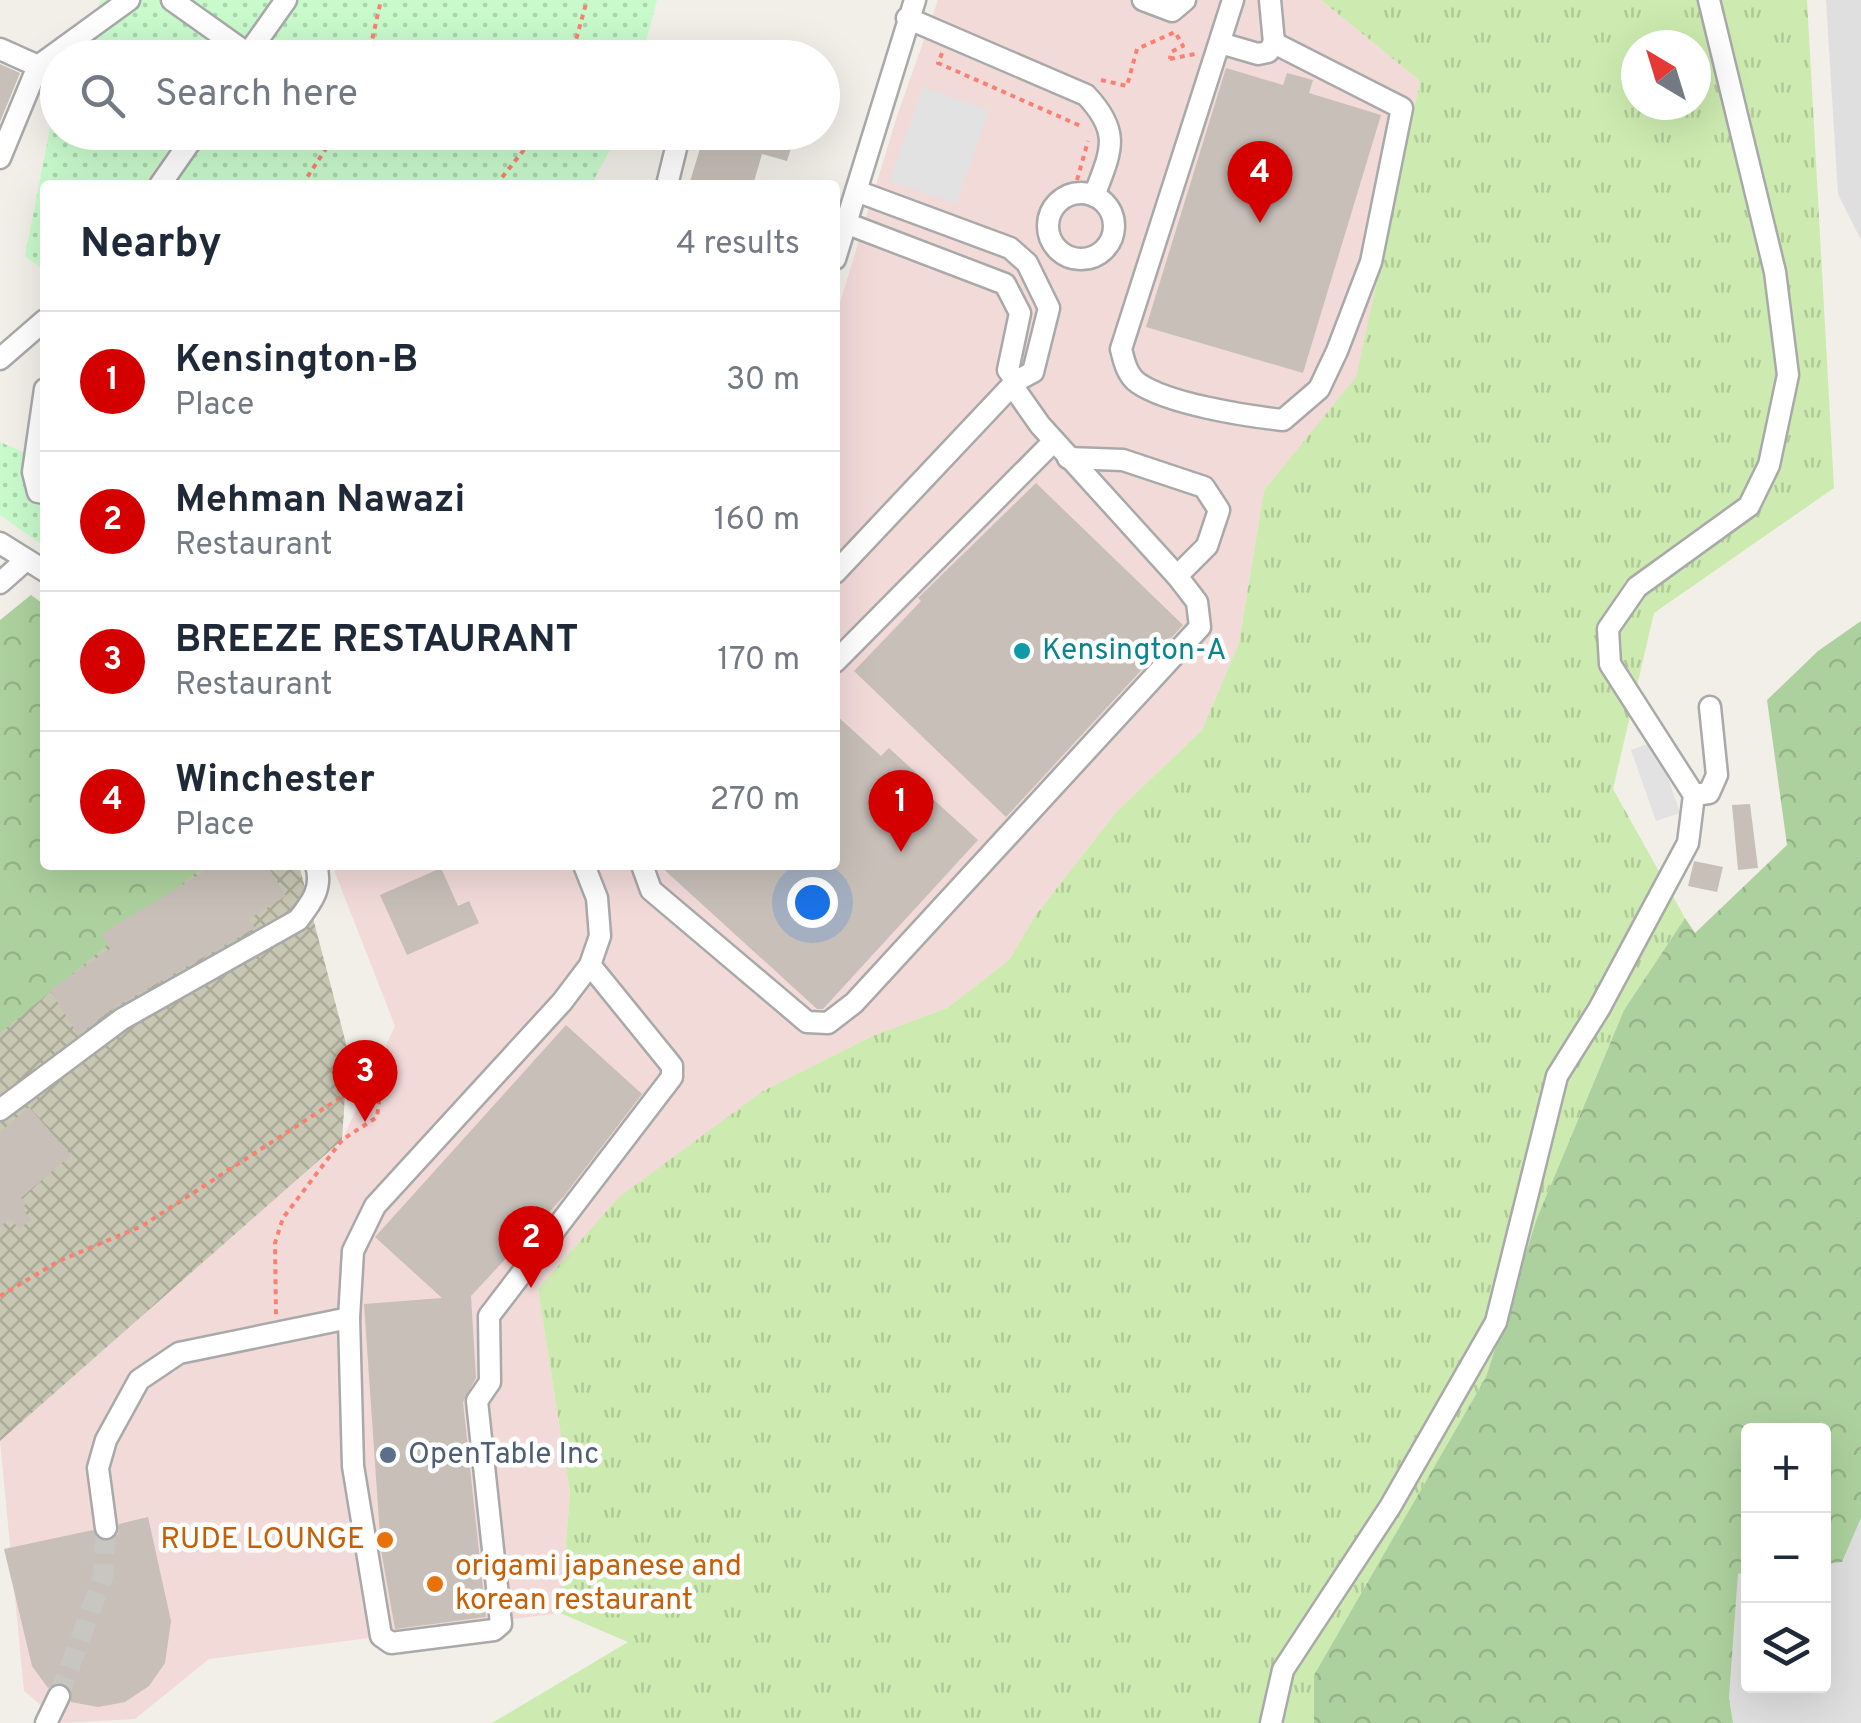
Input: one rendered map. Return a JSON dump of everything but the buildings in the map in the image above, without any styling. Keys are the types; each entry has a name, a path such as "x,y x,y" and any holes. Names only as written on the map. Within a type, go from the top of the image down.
{"street":[{"path":"74,40 129,0"},
{"path":"172,0 226,40"},
{"path":"258,40 286,0"},
{"path":"1144,0 1172,11 1185,0"},
{"path":"1233,0 1121,348 1126,368 1137,382 1235,414 1283,420 1319,389 1337,351 1370,262 1402,108 1274,43"},
{"path":"1220,43 1258,54 1268,52 1274,43 1270,0"},
{"path":"1271,1723 1284,1670 1390,1507 1496,1322 1557,1076 1599,1008 1688,843 1694,795 1610,664 1608,629 1637,586 1749,506 1770,465 1788,375 1775,272 1709,0"},
{"path":"841,223 859,192 907,6"},
{"path":"907,6 1086,95 1106,116 1112,138 1094,196"},
{"path":"841,223 861,145 907,6"},
{"path":"0,49 38,66 0,158"},
{"path":"163,180 184,150"},
{"path":"668,180 676,150"},
{"path":"840,567 958,438 1033,372 1050,308 1027,263 1010,248 859,192"},
{"path":"644,870 651,890 807,1022 828,1023 854,1003 1200,627 1196,602 1177,576 1061,450 1015,384 1008,370 1020,313 1005,284 841,223"},
{"path":"0,359 40,324"},
{"path":"40,424 33,472 40,493"},
{"path":"1061,450 1123,460 1204,487 1219,510 1208,546 1177,576"},
{"path":"840,657 1061,450"},
{"path":"0,543 40,568"},
{"path":"0,583 26,560"},
{"path":"1694,795 1709,793 1718,775 1710,707"},
{"path":"0,1110 122,1020 298,920 314,900 320,878 318,870"},
{"path":"586,870 598,898 600,936 590,964 562,1002 376,1206 353,1252 349,1318 352,1466 381,1636 390,1643 497,1628 501,1624 477,1401 490,1382 488,1319 672,1077 672,1066 590,964"},
{"path":"106,1528 98,1468 106,1440 138,1380 179,1353 349,1318"},
{"path":"46,1723 59,1696"}],"path":[{"path":"372,40 381,0"},
{"path":"576,40 587,0"},
{"path":"1118,87 1127,86 1137,49 1174,32 1184,46 1171,52 1170,60"},
{"path":"305,180 325,150"},
{"path":"500,180 524,150"},
{"path":"0,1296 59,1261 142,1226 343,1096 372,1089 380,1102 378,1118 342,1140 316,1180 282,1218 276,1243 276,1334"}],"shaded area":[{"path":"938,0 1321,0 1420,81 1356,378 1264,490 1239,643 1202,730 1117,811 1035,916 1009,960 947,1008 872,1036 763,1091 538,1288 570,1493 560,1613 209,1659 135,1719 62,1723 24,1691 0,1441 342,1140 395,1026 334,870 840,870 840,303 898,113"},
{"path":"1826,0 1861,0 1861,240 1838,194"},
{"path":"923,87 989,110 956,204 889,181"},
{"path":"1648,744 1664,766 1680,813 1656,821 1631,750"},
{"path":"198,870 300,870 348,1051 342,1140 0,1441 0,1028"},
{"path":"1861,1518 1861,1723 1733,1723 1729,1698 1738,1574 1741,1573 1741,1693 1831,1693 1831,1563 1842,1561"}],"green space":[{"path":"101,0 271,0 244,40 82,40"},
{"path":"299,0 657,0 646,40 270,40"},
{"path":"1321,0 1807,0 1834,488 1654,613 1613,789 1685,918 1624,1010 1537,1218 1486,1377 1314,1675 1314,1723 492,1723 628,1642 560,1613 570,1493 538,1289 619,1197 763,1091 872,1036 947,1008 1009,960 1035,916 1117,811 1202,730 1239,643 1264,490 1356,377 1420,81"},
{"path":"46,150 169,150 148,180 40,180 40,267 25,256"},
{"path":"197,150 610,150 594,180 176,180"},
{"path":"0,442 40,460 40,543 0,515"},
{"path":"31,595 40,601 40,870 199,870 0,1033 0,620"},
{"path":"1861,621 1861,1518 1842,1562 1831,1563 1831,1423 1741,1423 1741,1573 1729,1698 1733,1723 1314,1723 1314,1675 1486,1377 1537,1218 1624,1010 1685,918 1695,933 1787,845 1767,700 1818,651"}],"tunnel":[{"path":"59,1696 103,1577 106,1528"}],"place":[{"name":"Winchester","path":"1260,223"},
{"name":"Kensington-A","path":"1022,651"},
{"name":"Kensington-B","path":"901,852"},
{"name":"BREEZE RESTAURANT","path":"365,1122"},
{"name":"Mehman Nawazi","path":"531,1288"},
{"name":"OpenTable Inc","path":"388,1455"},
{"name":"RUDE LOUNGE","path":"385,1540"},
{"name":"origami japanese and korean restaurant","path":"435,1584"}]}
